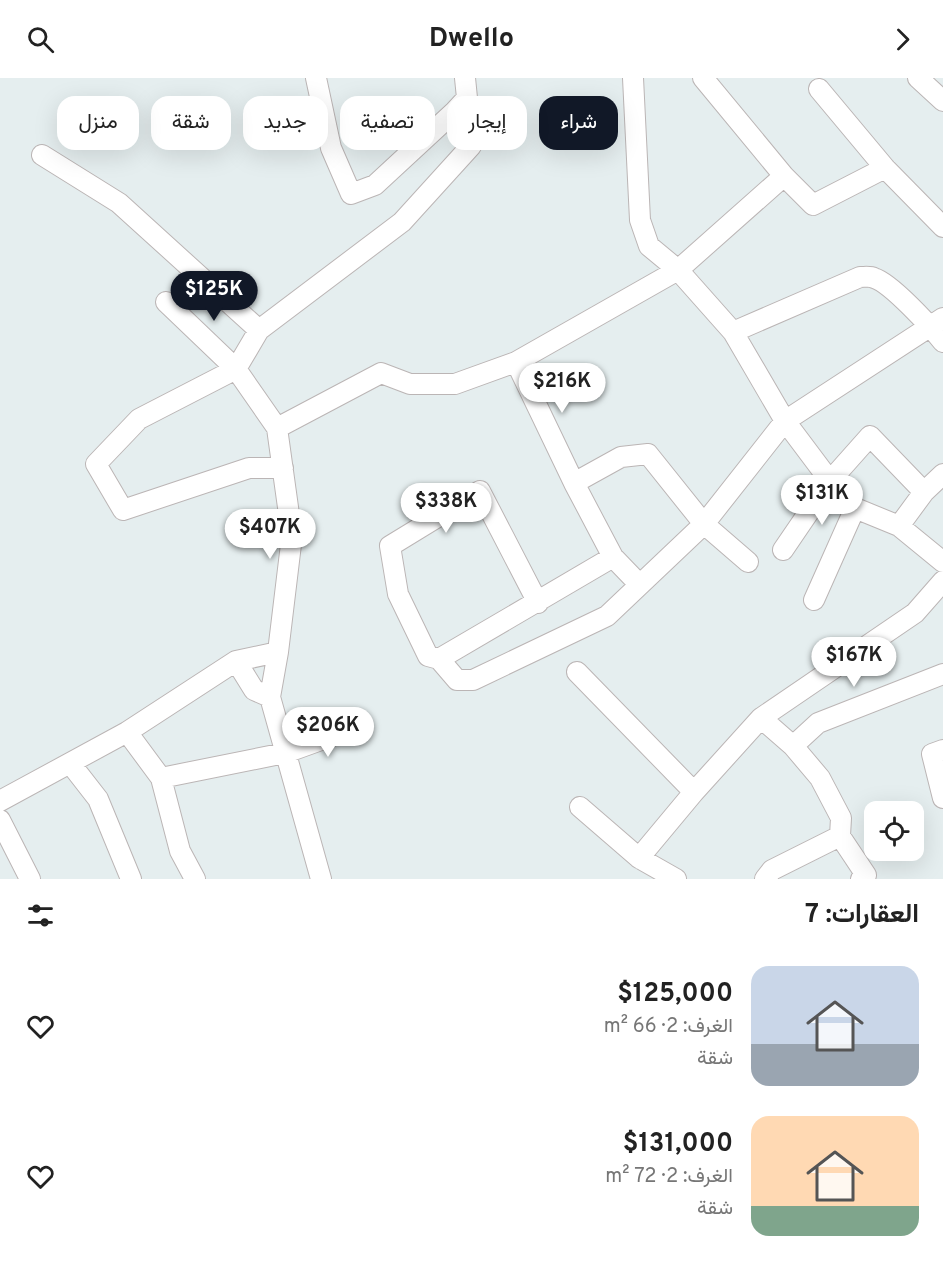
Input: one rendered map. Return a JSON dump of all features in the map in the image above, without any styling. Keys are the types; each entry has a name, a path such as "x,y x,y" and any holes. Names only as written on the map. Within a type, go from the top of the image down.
{"street":[{"path":"316,78 331,148 351,194 375,185 447,118"},
{"path":"465,78 467,96"},
{"path":"633,78 640,220 649,246 678,270 733,332 784,421 830,481 855,508 899,526 943,562"},
{"path":"703,78 784,176 813,205 885,168"},
{"path":"918,78 943,101"},
{"path":"819,89 885,168 943,227"},
{"path":"283,468 249,468 123,510 96,464 139,419 236,369 259,330 402,222 467,150"},
{"path":"42,154 119,204 259,330"},
{"path":"277,428 381,373 410,384 454,384 516,362 678,270 784,176"},
{"path":"733,332 860,277 872,277 883,282 937,322 943,342"},
{"path":"166,302 236,369 277,428 292,536 278,652 270,697 321,879"},
{"path":"538,603 480,491 390,546 398,594 428,656 439,659 457,680 473,680 607,616 704,524 784,421 937,322"},
{"path":"516,362 574,483 613,557 639,584"},
{"path":"783,550 830,481 870,436 924,492"},
{"path":"574,483 621,457 648,454 704,524 748,562"},
{"path":"899,526 924,492 943,474"},
{"path":"814,600 855,508"},
{"path":"439,659 613,557"},
{"path":"639,858 694,792 761,718 915,614 943,581"},
{"path":"0,801 127,732 236,661 278,652"},
{"path":"236,661 254,690 270,697"},
{"path":"577,672 694,792"},
{"path":"793,746 818,723 943,674"},
{"path":"761,718 793,746 819,778 841,818 840,836 866,875 861,879"},
{"path":"161,778 285,753 357,727"},
{"path":"127,732 161,778 180,851 195,879"},
{"path":"943,750 932,754 943,798"},
{"path":"70,763 98,799 131,879"},
{"path":"580,807 639,858 675,879"},
{"path":"0,820 30,879"},
{"path":"765,879 772,870 840,836"}]}
